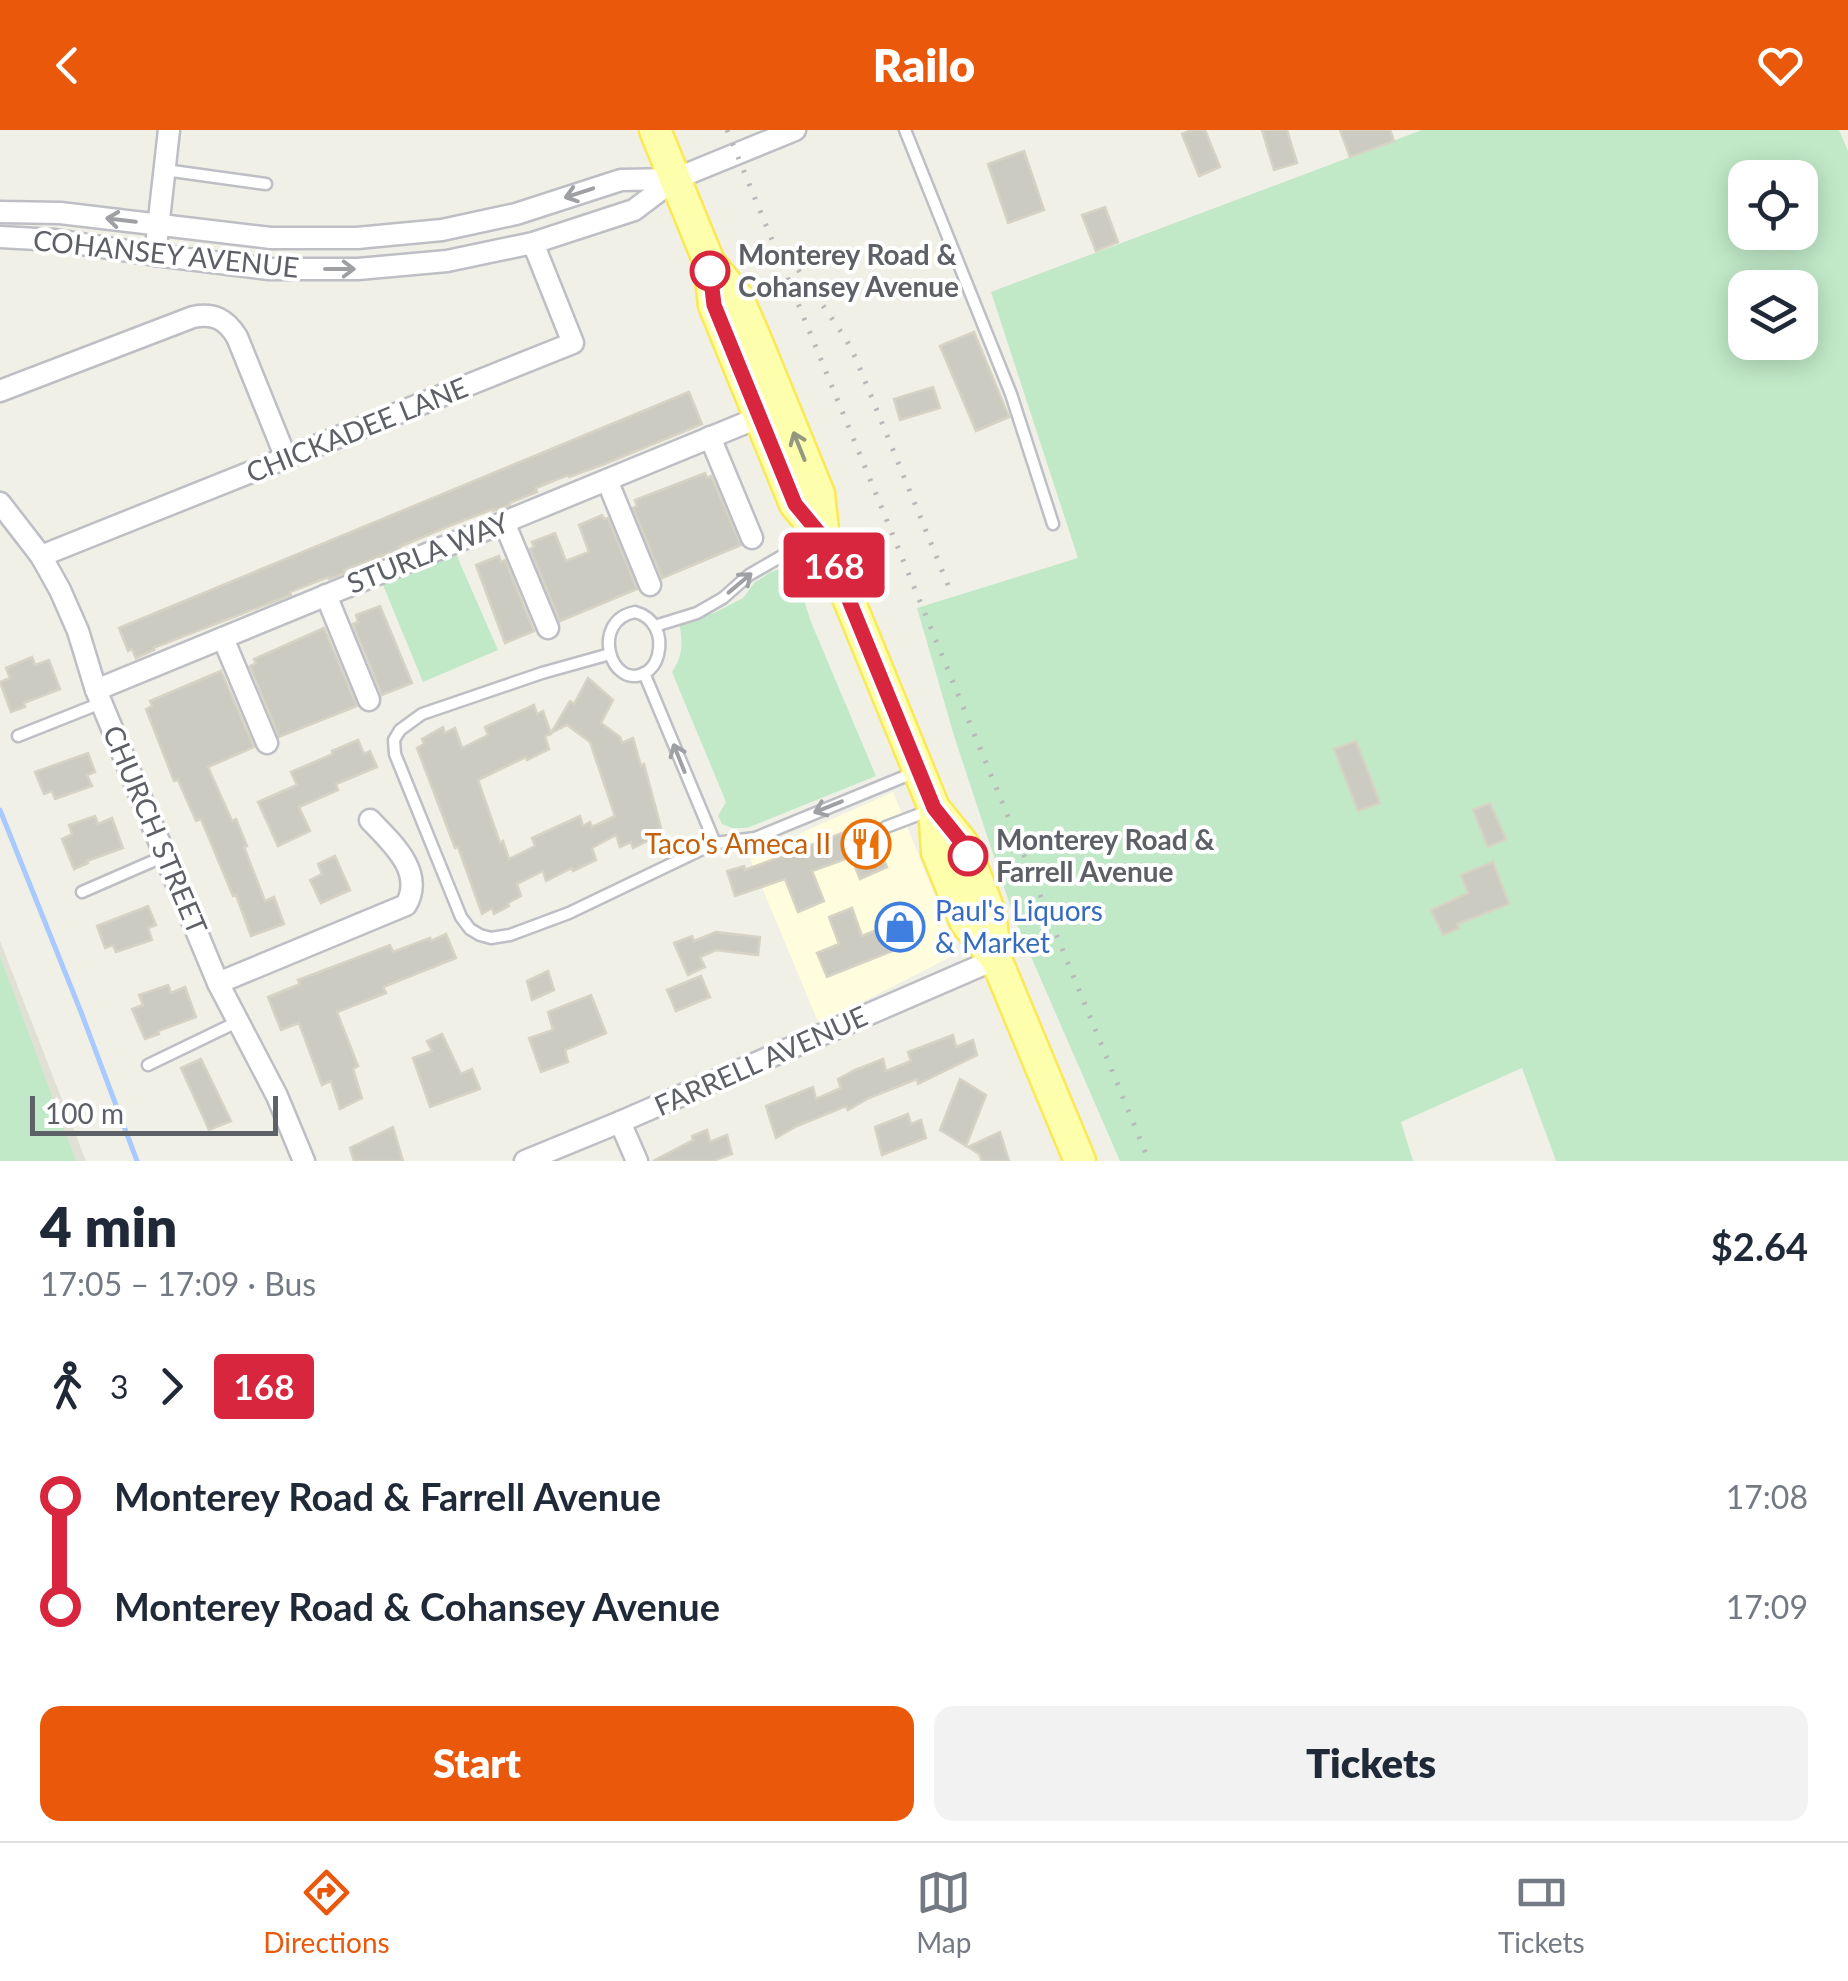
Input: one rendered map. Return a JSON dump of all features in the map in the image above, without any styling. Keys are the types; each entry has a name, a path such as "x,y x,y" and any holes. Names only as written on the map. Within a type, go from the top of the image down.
{"main road":[{"path":"655,130 709,262 714,305 795,504 824,539"},
{"path":"709,262 737,296 770,374 819,494 824,539 934,808 963,844 990,913 996,960 1080,1161"}],"street":[{"path":"155,255 169,130"},
{"name":"COHANSEY AVENUE","path":"0,238 55,240 268,269 358,269 447,261 534,242 634,210 675,179 795,130"},
{"name":"COHANSEY AVENUE","path":"0,212 60,213 270,238 357,238 442,230 516,214 621,180 675,179"},
{"name":"CHICKADEE LANE","path":"41,556 573,343 534,242"},
{"path":"0,392 193,317 218,317 237,336 286,458"},
{"name":"STURLA WAY","path":"99,696 224,638 760,417"},
{"path":"710,438 752,538"},
{"path":"607,480 650,584"},
{"name":"CHURCH STREET","path":"0,503 41,556 60,590 99,696 218,983 277,1096 304,1161"},
{"path":"504,522 548,628"},
{"path":"326,595 369,700"},
{"path":"224,638 267,742"},
{"path":"218,983 406,906 412,894 412,880 401,852 370,820"},
{"name":"FARRELL AVENUE","path":"526,1161 996,960"},
{"path":"620,1122 637,1161"}],"lane":[{"path":"906,130 1010,394 1053,524"},
{"path":"165,170 266,184"},
{"path":"655,626 698,613 749,575 794,549 824,539"},
{"path":"626,614 643,614 655,626 659,651 644,673 629,676 610,654 612,628 626,614"},
{"path":"610,654 542,672 422,714 400,730 394,740 395,754 460,917 480,935 510,935 569,913 715,843 755,838 919,770"},
{"path":"644,673 715,843"},
{"path":"18,736 99,696"},
{"path":"886,827 934,808"},
{"path":"82,892 167,855"},
{"path":"148,1064 238,1022"}],"shaded area":[{"path":"893,792 958,953 819,1024 749,856"},
{"path":"0,941 86,1161 0,1161"}],"green space":[{"path":"1422,130 1839,130 1848,151 1848,1161 1556,1161 1522,1068 1401,1122 1413,1161 1120,1161 1015,920 955,739 917,608 1078,558 991,292"},
{"path":"456,554 498,650 423,682 383,585"},
{"path":"793,567 811,622 876,776 747,828 732,828 722,824 718,816 726,802 672,672 681,648 679,623 714,613 743,598 755,582"},
{"path":"0,956 76,1161 0,1161"}],"building":[{"path":"1205,130 1220,167 1199,176 1182,134"},
{"path":"1262,130 1287,130 1297,163 1274,170"},
{"path":"1340,130 1390,130 1394,141 1350,157"},
{"path":"1024,151 1044,210 1008,223 988,164"},
{"path":"1105,207 1118,242 1096,251 1082,215"},
{"path":"974,332 1009,417 976,431 940,346"},
{"path":"933,387 940,408 900,420 894,399"},
{"path":"689,392 702,424 536,488 537,492 510,505 454,524 136,658 132,649 128,651 119,628"},
{"path":"705,473 707,478 711,476 741,545 662,578 633,508 637,506 635,500"},
{"path":"602,515 608,518 637,589 560,621 530,549 534,547 532,542 555,533 566,561 589,552 579,525"},
{"path":"499,556 501,562 505,560 534,631 505,643 476,565"},
{"path":"380,606 412,683 382,695 353,624 358,622 356,615"},
{"path":"324,628 357,706 279,737 250,666 256,663 254,659"},
{"path":"32,657 35,665 49,660 60,689 11,712 0,682 10,678 6,668"},
{"path":"221,671 254,747 208,767 232,821 236,819 265,901 274,897 284,924 251,936 201,819 196,821 178,780 174,781 146,709 152,706 150,701"},
{"path":"588,678 613,700 601,723 622,743 633,738 661,828 654,832 656,837 633,848 631,842 620,847 616,835 592,848 596,860 546,881 543,871 517,884 521,896 509,906 494,914 492,908 482,914 417,748 424,744 422,739 443,727 445,733 455,728 462,748 488,735 485,727 534,705 537,714 543,711 551,734 545,736 549,749 478,780 500,843 503,841 509,859 535,846 532,838 580,816 583,826 590,822 592,827 615,816 590,742 567,725 551,733"},
{"path":"358,740 364,754 370,751 377,767 336,784 338,790 299,807 310,831 278,846 258,802 297,785 291,772"},
{"path":"1356,741 1380,803 1358,811 1334,749"},
{"path":"88,753 95,772 87,775 92,786 55,799 52,791 44,794 35,772"},
{"path":"1490,803 1506,839 1488,847 1473,810"},
{"path":"95,816 98,824 112,818 123,848 74,869 62,839 72,834 69,825"},
{"path":"868,823 887,867 860,879 851,857 812,871 824,901 798,912 785,879 735,896 727,871 744,866 745,870"},
{"path":"335,856 350,890 321,903 310,880 322,874 318,864"},
{"path":"1493,862 1509,904 1457,924 1459,928 1443,935 1431,910 1468,893 1461,875"},
{"path":"148,906 156,925 148,928 152,940 116,952 113,945 105,948 97,926"},
{"path":"852,908 862,936 910,916 920,940 827,977 817,953 839,944 829,917"},
{"path":"716,932 760,937 758,955 716,950 700,957 705,967 688,975 674,943 692,936 694,941"},
{"path":"446,934 456,958 383,987 386,993 337,1012 358,1066 353,1069 362,1098 340,1109 331,1081 322,1085 299,1023 281,1030 268,997 300,984 298,980 390,945 393,952"},
{"path":"548,971 554,990 532,1000 527,981"},
{"path":"701,976 710,997 676,1011 667,990"},
{"path":"168,985 171,993 185,987 196,1017 145,1039 132,1009 143,1005 139,995"},
{"path":"591,995 606,1033 565,1050 568,1062 541,1072 529,1038 553,1030 548,1012"},
{"path":"442,1034 461,1074 472,1069 480,1089 430,1107 413,1058 432,1051 427,1041"},
{"path":"953,1035 956,1047 973,1040 977,1055 918,1084 917,1079 776,1138 766,1106 813,1087 816,1099 841,1088 838,1079 855,1070 883,1059 886,1071 911,1061 908,1052"},
{"path":"201,1059 231,1121 209,1130 181,1068"},
{"path":"960,1079 986,1095 966,1146 940,1130"},
{"path":"908,1114 911,1124 921,1120 926,1138 882,1155 875,1127"},
{"path":"393,1127 403,1161 354,1161 350,1148"},
{"path":"707,1130 710,1142 727,1135 732,1154 713,1161 653,1161 693,1140 692,1136"},
{"path":"1000,1132 1009,1161 982,1161 968,1147"}],"waterway":[{"path":"0,810 137,1161"}],"railway":[{"path":"727,130 1149,1161"},
{"path":"790,258 856,359 950,590"}],"bus line":[{"name":"168","path":"710,271 714,305 795,504 824,539 934,808 968,856"}],"place":[{"name":"Monterey Road & Cohansey Avenue","path":"710,271"},
{"name":"Taco's Ameca II","path":"866,844"},
{"name":"Monterey Road & Farrell Avenue","path":"968,856"},
{"name":"Paul's Liquors & Market","path":"900,927"}]}
